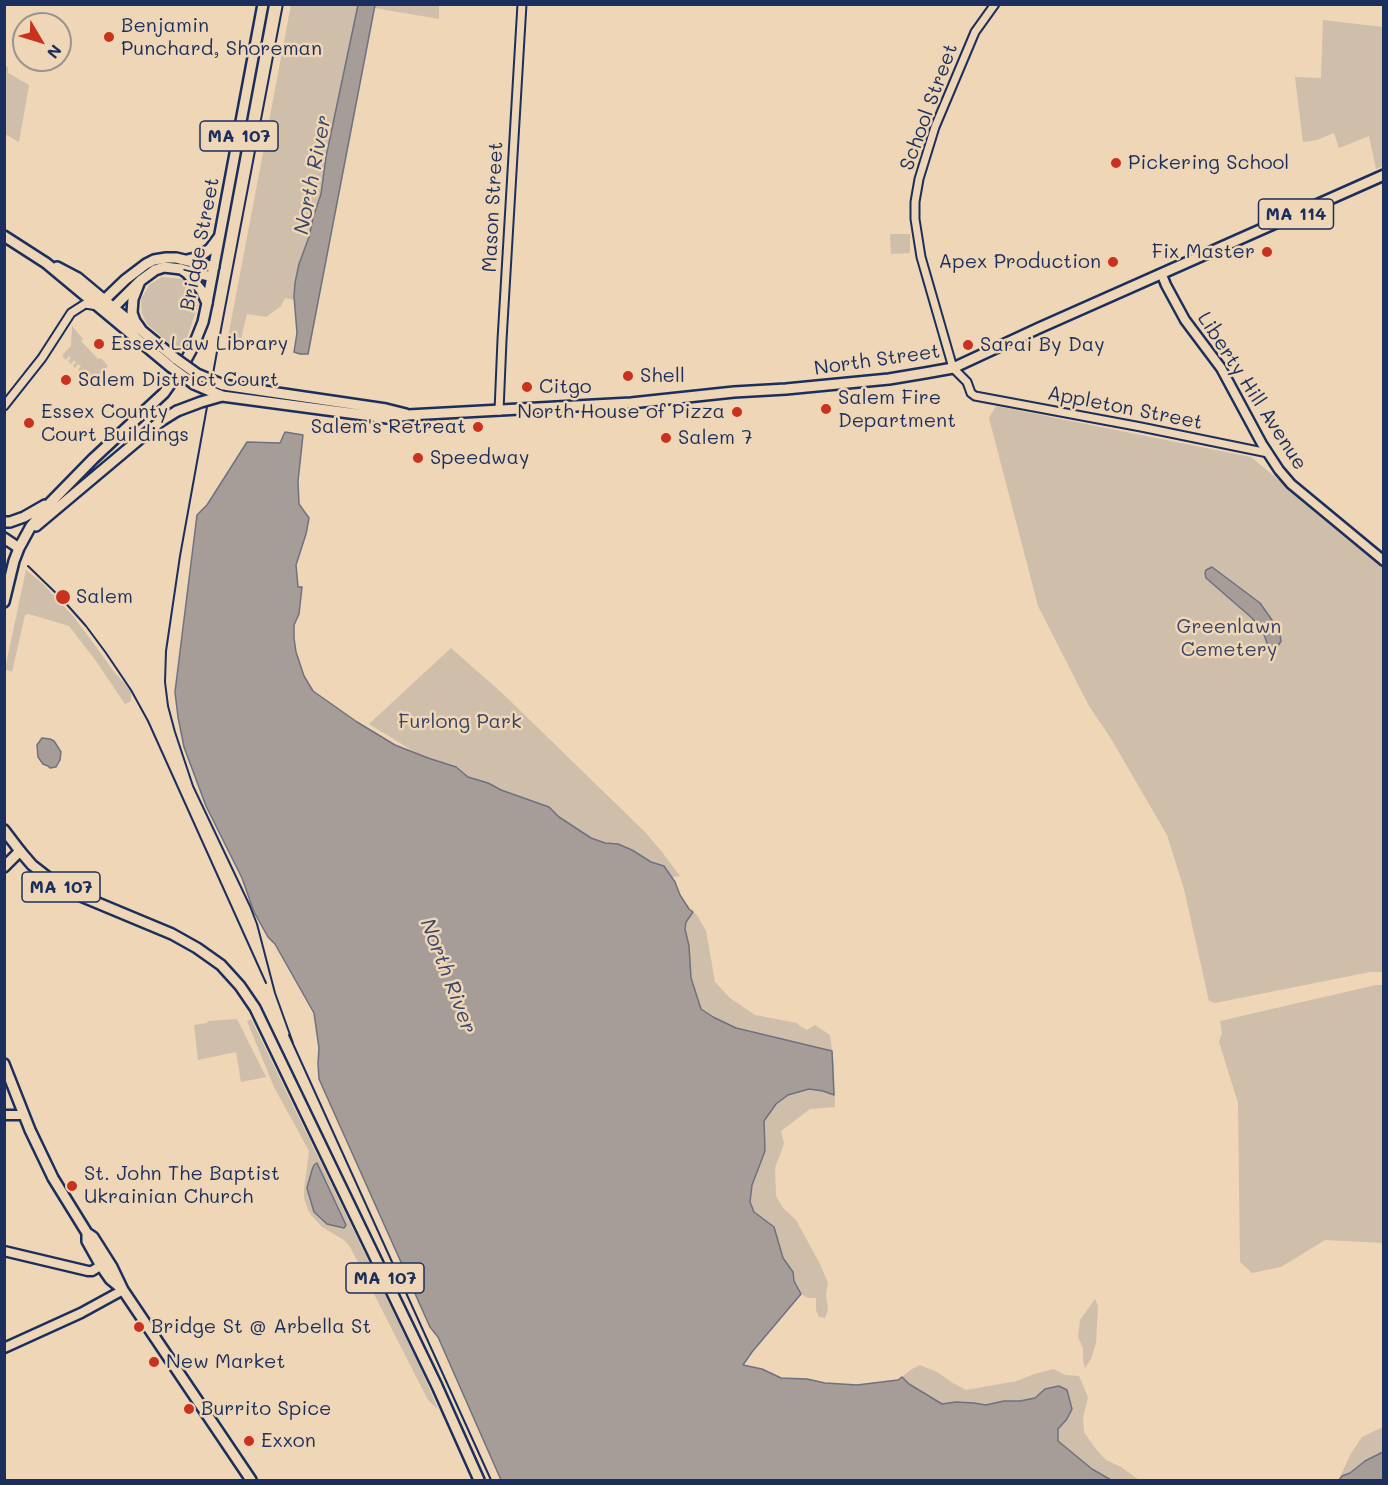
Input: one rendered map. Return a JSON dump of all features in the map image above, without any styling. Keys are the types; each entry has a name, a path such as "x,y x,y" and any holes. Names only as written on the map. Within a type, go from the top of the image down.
{"main road":[{"name":"Bridge Street","path":"4,602 19,548 44,510 93,459 152,406 170,386 193,347 207,303 263,4"},
{"name":"North Street","path":"101,303 107,314 174,363 223,385 386,413 408,415 631,403 889,379 953,368 1383,175"},
{"path":"107,314 140,281 155,270 183,264 203,254 210,249 220,235"},
{"name":"North Street","path":"4,236 101,303 115,308 142,331 194,384 222,396 373,417 386,413"},
{"path":"101,303 125,280 154,260 166,258 213,272"},
{"path":"183,264 207,303"},
{"name":"Liberty Hill Avenue","path":"1162,274 1185,320 1221,368 1279,470 1291,484 1383,561"},
{"path":"140,281 135,290 132,308 135,321 142,331"},
{"path":"27,533 161,421 177,411 222,396"},
{"path":"4,522 24,517 61,492"},
{"path":"4,538 19,548"},
{"path":"4,554 14,561"},
{"name":"MA 107","path":"4,830 32,865 59,886 172,934 221,965 240,986 260,1017 437,1386 479,1480"},
{"path":"4,867 20,851"},
{"path":"4,1064 53,1178 87,1233 93,1237 105,1263 117,1275 123,1290 251,1480"},
{"path":"4,1115 24,1114"},
{"path":"4,1251 88,1271 105,1263"},
{"path":"4,1348 81,1313 123,1290"}],"street":[{"name":"Mason Street","path":"500,411 502,339 522,4"},
{"name":"School Street","path":"953,368 921,257 915,219 916,190 933,132 966,53 975,32 994,4"},
{"path":"4,406 42,358 71,313 85,304 101,303"},
{"name":"Appleton Street","path":"953,368 967,382 971,393 975,396 1268,453"}],"green space":[{"path":"291,5 358,5 326,157 321,194 297,272 294,300 285,298 281,306 266,317 247,314 238,352 226,348"},
{"path":"375,5 439,5 439,19 375,8"},
{"path":"1323,20 1383,27 1383,166 1376,169 1369,136 1339,148 1334,133 1317,140 1303,142 1295,77 1321,78"},
{"path":"5,66 8,67 8,73 29,85 19,142 5,134"},
{"path":"890,234 910,234 910,253 891,254"},
{"path":"162,277 182,279 193,290 198,305 183,350 173,343 171,345 147,324 142,314 141,299 150,284"},
{"path":"72,326 83,339 81,341 108,366 92,383 78,370 81,366 78,364 75,368 74,360 71,364 68,361 71,358 69,356 66,360 63,357 71,346"},
{"name":"Greenlawn Cemetery","path":"996,406 1251,457 1383,566 1383,972 1370,972 1215,1003 1209,1001 1184,889 1167,835 1110,737 1089,706 1038,606 989,418"},
{"name":"Furlong Park","path":"301,457 298,481 299,504 309,518 296,565 298,587 302,587 299,614 294,625 294,638 304,676 313,691 383,738 418,754 369,724 451,648 502,693 645,832 662,852 680,876 672,877 680,895 689,909 697,915 706,931 715,982 730,998 755,1015 797,1023 807,1030 815,1025 830,1035 834,1064 835,1107 810,1109 781,1131 784,1144 775,1168 776,1196 783,1208 796,1220 828,1283 826,1294 828,1310 825,1318 819,1317 816,1310 816,1298 808,1298 801,1294 743,1365 762,1369 781,1378 857,1385 898,1380 920,1365 937,1372 966,1390 1017,1381 1054,1369 1065,1375 1079,1376 1088,1397 1083,1418 1084,1432 1106,1460 1139,1480 866,1480 722,1417 264,606"},
{"path":"26,570 42,583 73,616 114,672 131,690 131,701 125,704 69,626 29,614 25,615 12,672 5,669"},
{"path":"1384,985 1383,1243 1325,1240 1281,1267 1252,1273 1240,1262 1238,1103 1219,1042 1222,1033 1220,1021"},
{"path":"237,1019 266,1077 241,1082 236,1052 198,1060 194,1025 208,1021"},
{"path":"251,1019 419,1365 438,1409 427,1398 350,1247 344,1240 322,1227 308,1210 304,1191 309,1151 274,1087 247,1021"},
{"path":"1095,1299 1098,1306 1096,1343 1091,1359 1085,1368 1083,1348 1078,1337 1080,1320"},
{"path":"1383,1427 1383,1480 1339,1480 1350,1455 1362,1437"}],"water":[{"path":"358,5 375,5 308,354 300,354 294,352 297,333 295,283 321,194 326,157"},
{"name":"North River","path":"285,432 303,435 298,481 299,504 309,518 296,565 298,587 302,587 299,614 294,625 294,638 304,676 313,691 395,745 456,767 468,777 549,807 559,817 591,838 605,843 618,844 651,862 664,866 675,882 680,895 693,912 686,922 685,929 689,946 691,978 701,1009 736,1028 832,1051 834,1095 809,1089 788,1095 776,1104 764,1121 765,1151 752,1185 750,1202 754,1212 774,1227 783,1258 793,1272 794,1281 801,1294 743,1365 762,1369 781,1378 807,1379 825,1383 857,1385 898,1380 902,1377 909,1384 942,1404 956,1402 986,1405 1004,1401 1020,1401 1035,1398 1045,1389 1059,1386 1067,1390 1072,1409 1058,1429 1058,1441 1092,1469 1111,1480 501,1480 319,1079 319,1048 314,1013 254,912 242,878 206,806 184,747 175,692 197,515 207,505 247,442 280,443"},
{"path":"1212,567 1260,603 1280,635 1281,641 1278,646 1274,648 1270,646 1252,618 1206,578 1206,570"},
{"path":"42,738 54,741 61,752 56,767 50,768 38,757 37,745"},
{"path":"317,1163 346,1225 344,1228 327,1224 314,1212 307,1188 314,1165"},
{"path":"1383,1452 1383,1480 1339,1480 1365,1461"}],"railway":[{"path":"283,4 180,556 166,651 165,682 168,706 193,786 250,906 275,993 293,1043"},
{"path":"28,566 86,626 131,690 148,721 266,983"},
{"path":"289,1035 491,1480"}],"place":[{"name":"Benjamin Punchard, Shoreman","path":"109,37"},
{"name":"Pickering School","path":"1116,163"},
{"name":"Fix Master","path":"1267,252"},
{"name":"Apex Production","path":"1113,262"},
{"name":"Essex Law Library","path":"99,344"},
{"name":"Sarai By Day","path":"968,345"},
{"name":"Shell","path":"628,376"},
{"name":"Salem District Court","path":"66,380"},
{"name":"Citgo","path":"527,387"},
{"name":"Salem Fire Department","path":"826,409"},
{"name":"North House of Pizza","path":"737,412"},
{"name":"Essex County Court Buildings","path":"29,423"},
{"name":"Salem's Retreat","path":"478,427"},
{"name":"Salem 7","path":"666,438"},
{"name":"Speedway","path":"418,458"},
{"name":"Salem","path":"63,597"},
{"name":"St. John The Baptist Ukrainian Church","path":"72,1186"},
{"name":"Bridge St @ Arbella St","path":"139,1327"},
{"name":"New Market","path":"154,1362"},
{"name":"Burrito Spice","path":"189,1409"},
{"name":"Exxon","path":"249,1441"}]}
